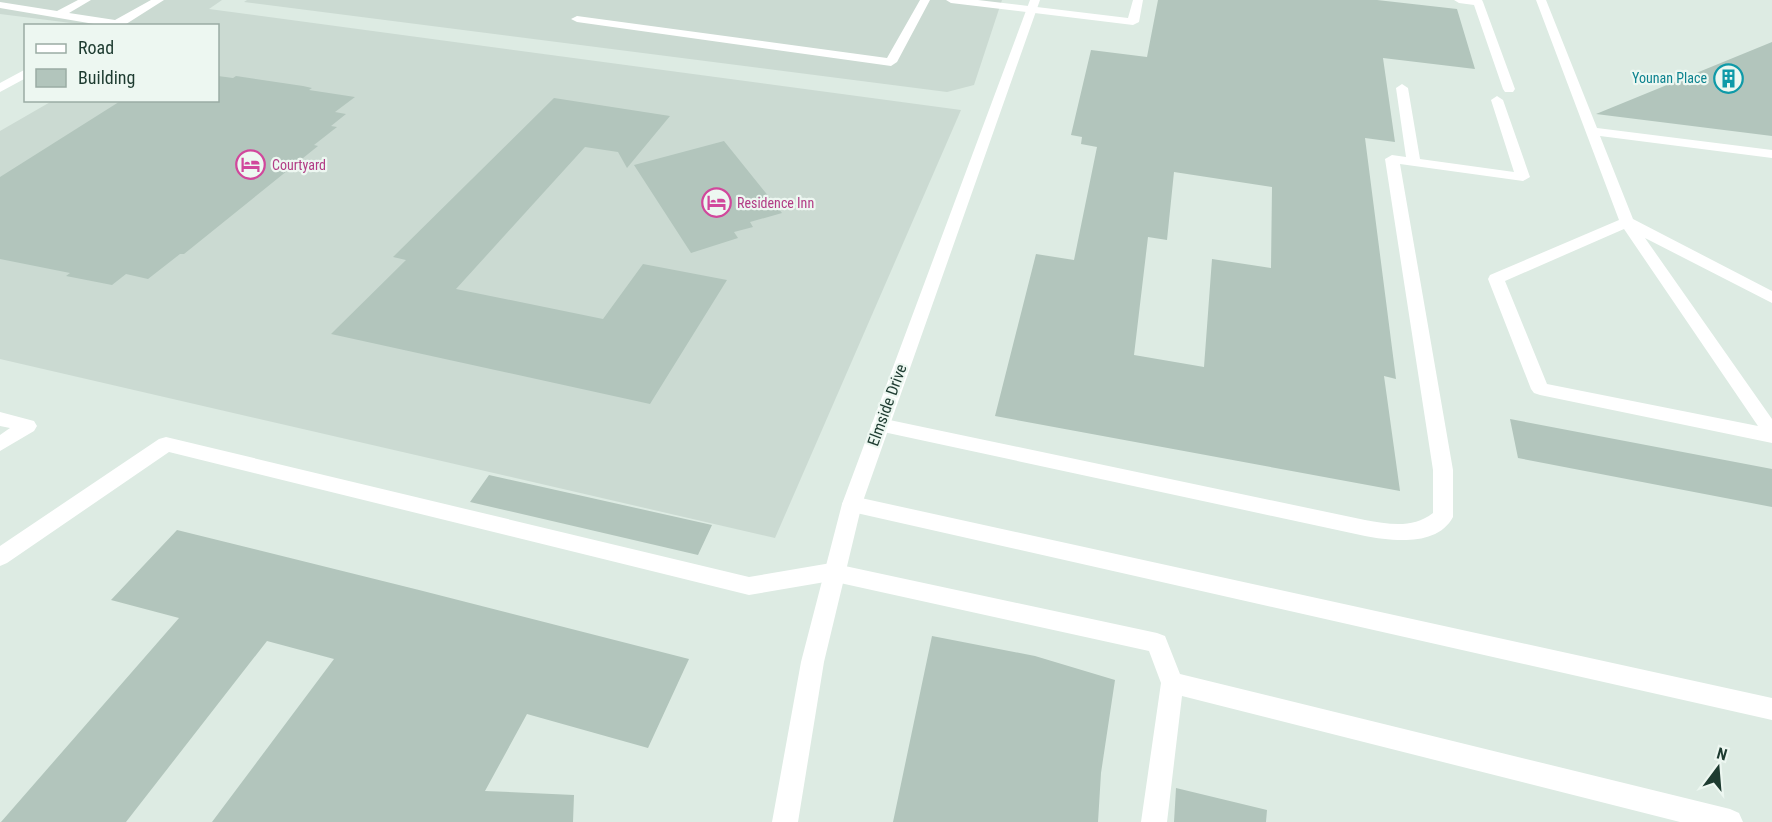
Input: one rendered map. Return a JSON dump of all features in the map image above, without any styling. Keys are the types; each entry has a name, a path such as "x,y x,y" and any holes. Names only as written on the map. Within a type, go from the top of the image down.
{"street":[{"path":"58,14 86,0"},
{"path":"0,5 117,24 159,0"},
{"path":"577,19 891,62 925,0"},
{"path":"951,0 1033,5 1133,22 1138,0"},
{"path":"1459,0 1478,2 1509,89"},
{"path":"1541,0 1627,222 1772,435"},
{"name":"Elmside Drive","path":"785,822 798,729 831,572 880,425 1033,5"},
{"path":"0,88 24,74"},
{"path":"1402,88 1414,162"},
{"path":"880,425 1365,528 1403,534 1430,528 1443,517 1443,470 1392,159 1523,177 1497,100"},
{"path":"1592,131 1772,154"},
{"path":"1627,222 1772,298"},
{"path":"1627,222 1496,279 1540,389 1772,435"},
{"path":"0,419 28,426 0,444"},
{"path":"0,557 166,444 749,586 831,572 1157,643 1172,683 1154,822"},
{"path":"852,504 1772,709"},
{"path":"1172,683 1730,822"}],"shaded area":[{"path":"0,0 222,0 209,9 961,110 775,538 0,359 0,131 50,102 219,102 219,24 79,24 0,14"},
{"path":"247,0 1002,0 974,85 947,92 244,2"}],"building":[{"path":"1158,0 1377,0 1457,9 1475,69 1383,58 1395,142 1365,138 1396,379 1384,376 1400,491 995,416 1036,254 1074,260 1097,147 1081,144 1082,137 1071,135 1091,50 1147,57","holes":["1174,172 1272,187 1271,268 1212,259 1204,367 1134,355 1148,237 1167,240"]},
{"name":"Younan Place","path":"1772,42 1772,136 1596,114"},
{"name":"Courtyard","path":"219,76 233,78 236,76 303,86 312,88 309,90 355,97 335,112 346,114 331,126 337,127 314,145 318,146 184,254 180,254 148,279 126,274 112,285 66,276 70,273 0,259 0,177 119,102 219,102"},
{"path":"554,98 670,116 627,168 618,152 585,147 456,289 603,319 643,264 727,280 650,404 331,334 406,260 393,257"},
{"name":"Residence Inn","path":"724,141 782,213 750,222 753,227 734,232 738,238 691,253 634,165"},
{"path":"1510,419 1772,469 1772,507 1518,458"},
{"path":"489,475 712,525 698,555 470,502"},
{"path":"177,530 689,659 648,748 527,714 485,791 574,795 573,822 212,822 334,659 267,641 126,822 1,822 179,618 111,600"},
{"path":"932,636 1035,656 1115,680 1101,773 1098,822 893,822"},
{"path":"1176,788 1267,810 1266,822 1174,822"}],"place":[{"name":"Younan Place","path":"1728,78"},
{"name":"Courtyard","path":"251,165"},
{"name":"Residence Inn","path":"716,203"}]}
